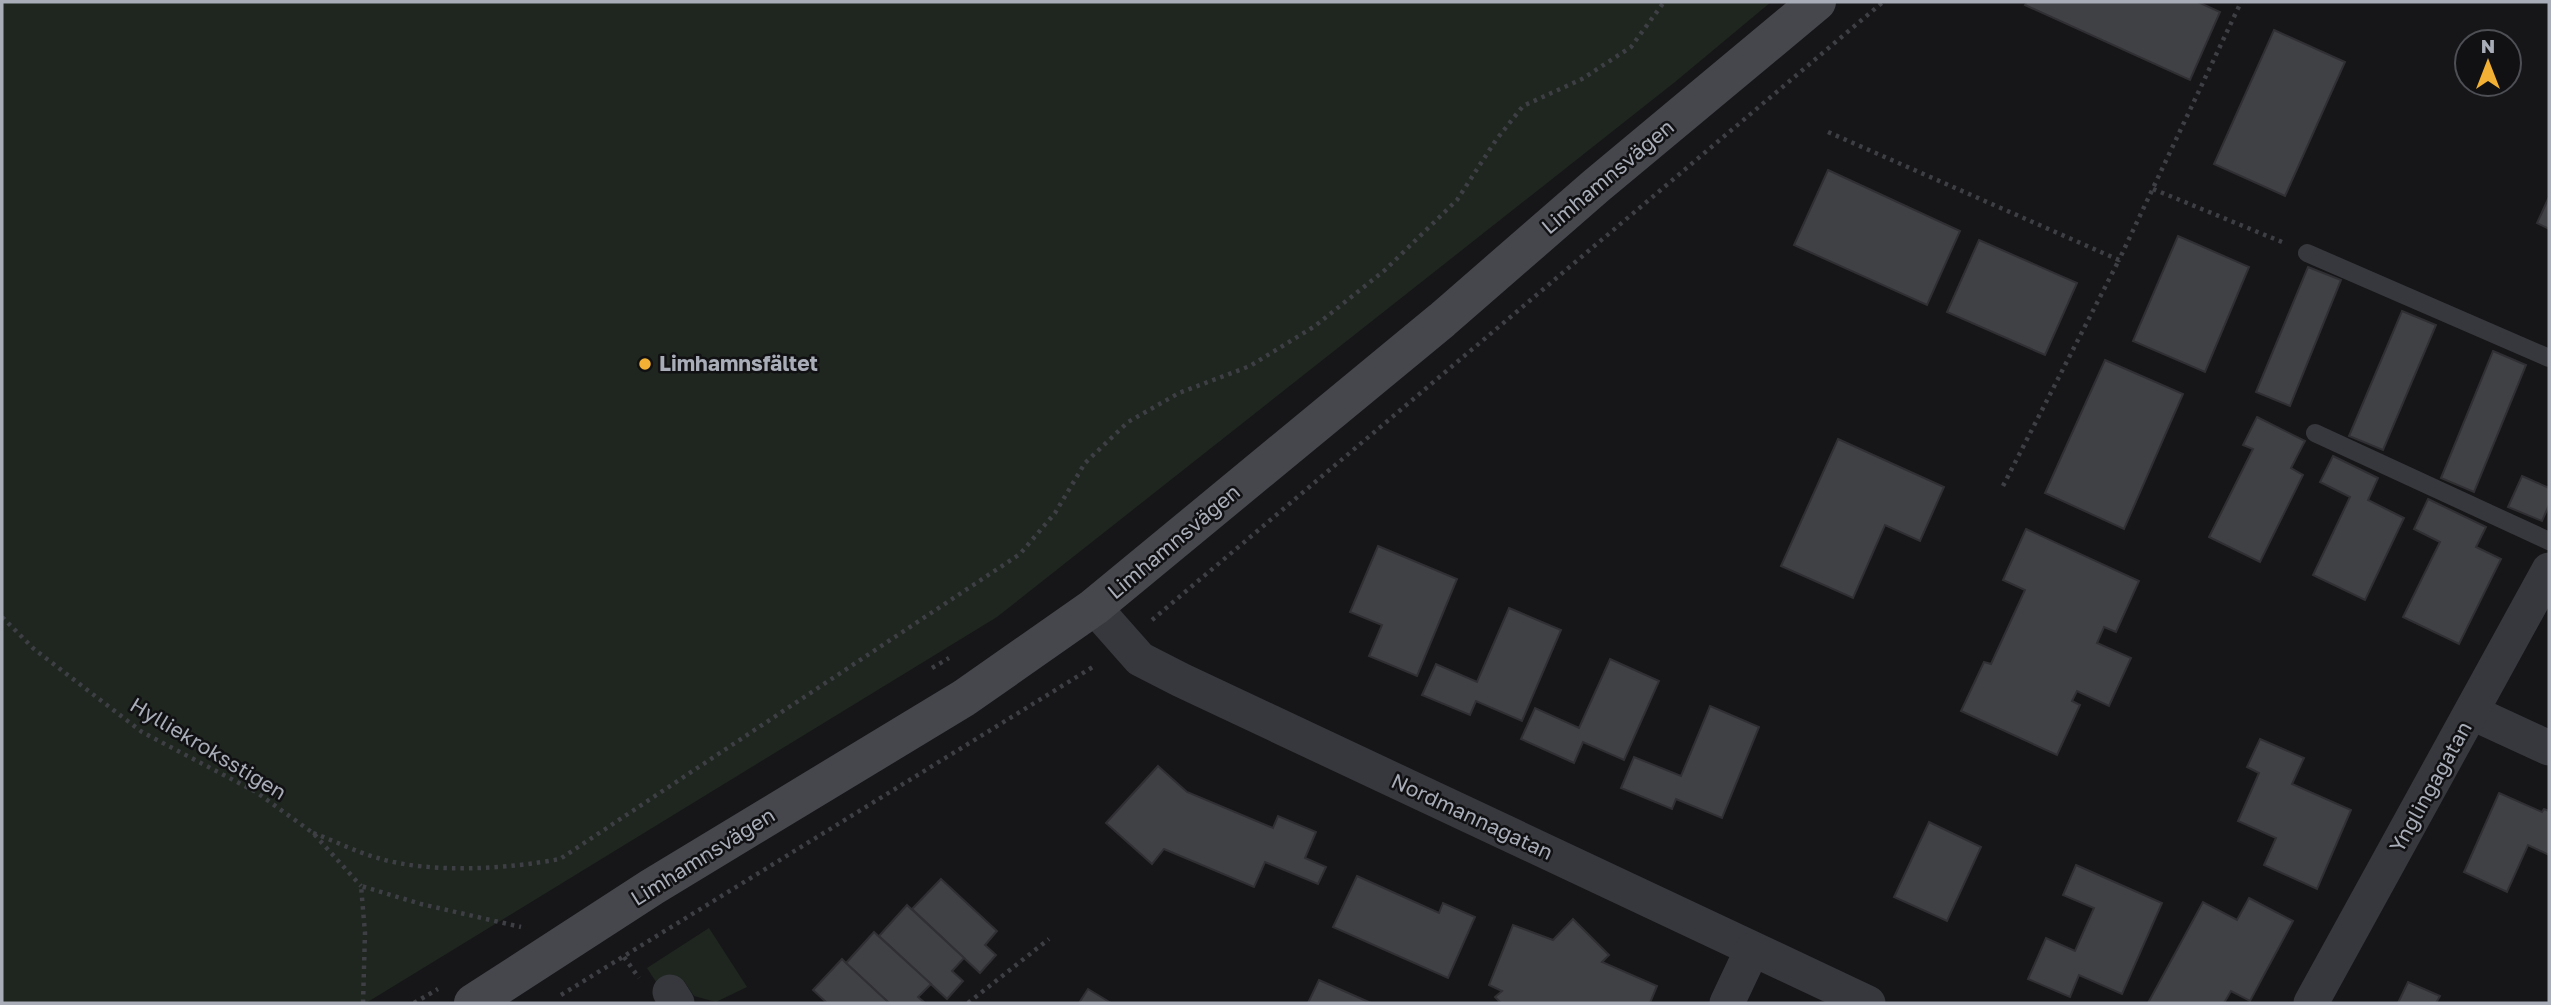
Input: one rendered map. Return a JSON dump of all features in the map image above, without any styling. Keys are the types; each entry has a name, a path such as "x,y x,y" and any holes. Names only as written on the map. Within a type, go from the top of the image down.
{"main road":[{"name":"Limhamnsvägen","path":"473,1003 652,887 964,698 1094,607 1442,320 1596,186 1817,2"}],"street":[{"name":"Ynglingagatan","path":"2311,1003 2473,713 2549,570"},
{"name":"Nordmannagatan","path":"1094,607 1140,659 1171,675 1868,1003"},
{"path":"2473,713 2549,748"},
{"path":"1727,1003 1752,950"}],"lane":[{"path":"2307,253 2549,358"},
{"path":"2315,433 2549,541"}],"path":[{"path":"313,833 380,859 437,867 513,868 560,859 1020,554 1055,513 1085,463 1128,422 1179,393 1250,366 1315,326 1385,270 1457,200 1496,140 1523,106 1583,79 1631,47 1664,2"},
{"path":"1163,609 1883,2"},
{"path":"2003,486 2119,260 2241,2"},
{"path":"1828,132 2119,260"},
{"path":"2153,189 2307,253"},
{"name":"Hylliekroksstigen","path":"2,617 34,649 142,732 256,792 313,833 361,886"},
{"path":"559,997 1078,677"},
{"path":"363,1003 365,933 361,886 421,904 523,928"},
{"path":"968,1003 1049,939"}],"shaded area":[{"name":"Limhamnsfältet","path":"2,2 1771,2 1675,82 997,617 366,1003 2,1003"},
{"path":"709,928 747,987 716,1002 694,996 684,981 662,991 647,968"}],"building":[{"path":"2027,2 2198,2 2220,12 2190,80 2025,5"},
{"path":"2274,30 2345,62 2285,196 2214,164"},
{"path":"1828,170 1960,231 1927,305 1794,245"},
{"path":"2549,197 2549,229 2537,223"},
{"path":"2178,236 2249,267 2205,372 2133,341"},
{"path":"1979,240 2077,283 2045,355 1947,312"},
{"path":"2308,267 2341,280 2290,406 2256,392"},
{"path":"2402,311 2436,325 2383,450 2349,436"},
{"path":"2493,351 2526,365 2474,492 2441,478"},
{"path":"2105,360 2183,394 2124,529 2045,493"},
{"path":"2257,417 2305,441 2291,468 2303,475 2260,562 2209,537 2253,449 2243,445"},
{"path":"1838,439 1944,487 1920,541 1885,525 1853,598 1781,566"},
{"path":"2333,456 2378,478 2368,500 2404,518 2365,600 2313,575 2350,497 2320,482"},
{"path":"2522,476 2549,488 2549,505 2542,521 2508,507"},
{"path":"2428,499 2486,527 2476,547 2501,559 2459,644 2403,617 2440,542 2414,529"},
{"path":"2026,529 2139,581 2116,632 2104,627 2097,643 2131,658 2109,706 2077,691 2072,701 2080,705 2057,755 1961,711 1984,662 1991,664 2025,590 2003,580"},
{"path":"1378,546 1457,579 1417,676 1369,656 1382,625 1350,612"},
{"path":"1509,608 1561,630 1522,721 1476,701 1470,715 1422,695 1436,664 1477,682"},
{"path":"1610,659 1659,681 1624,760 1583,742 1574,763 1521,739 1535,708 1579,728"},
{"path":"1710,706 1759,727 1722,818 1676,799 1672,809 1621,788 1634,757 1681,776"},
{"path":"2260,739 2304,758 2292,784 2351,810 2317,889 2264,865 2276,838 2238,821 2259,773 2247,767"},
{"path":"1158,766 1187,792 1273,828 1278,816 1316,832 1305,858 1326,867 1318,884 1265,862 1254,887 1164,849 1152,864 1106,823"},
{"path":"2499,793 2542,812 2544,809 2549,811 2549,855 2528,845 2507,892 2464,872"},
{"path":"1929,822 1981,847 1947,921 1894,897"},
{"path":"2076,865 2162,903 2122,994 2079,975 2070,997 2028,979 2046,938 2075,951 2094,908 2063,895"},
{"path":"1357,876 1439,913 1443,903 1475,917 1448,978 1333,927"},
{"path":"941,879 997,931 985,945 996,955 980,973 912,909"},
{"path":"2249,898 2293,921 2250,1001 2231,991 2224,1003 2148,1003 2203,902 2237,920"},
{"path":"907,905 964,958 952,971 963,981 947,999 879,936"},
{"path":"1573,919 1609,955 1602,962 1657,986 1650,1003 1501,1003 1495,997 1502,991 1489,985 1513,925 1553,940"},
{"path":"874,932 931,984 918,997 925,1003 889,1003 846,963"},
{"path":"842,959 889,1003 827,1003 813,990"},
{"path":"1319,980 1371,1003 1308,1003"},
{"path":"2408,982 2440,996 2436,1003 2398,1003"},
{"path":"1088,989 1111,1003 1079,1003"}],"place":[{"name":"Limhamnsfältet","path":"645,364"}]}
